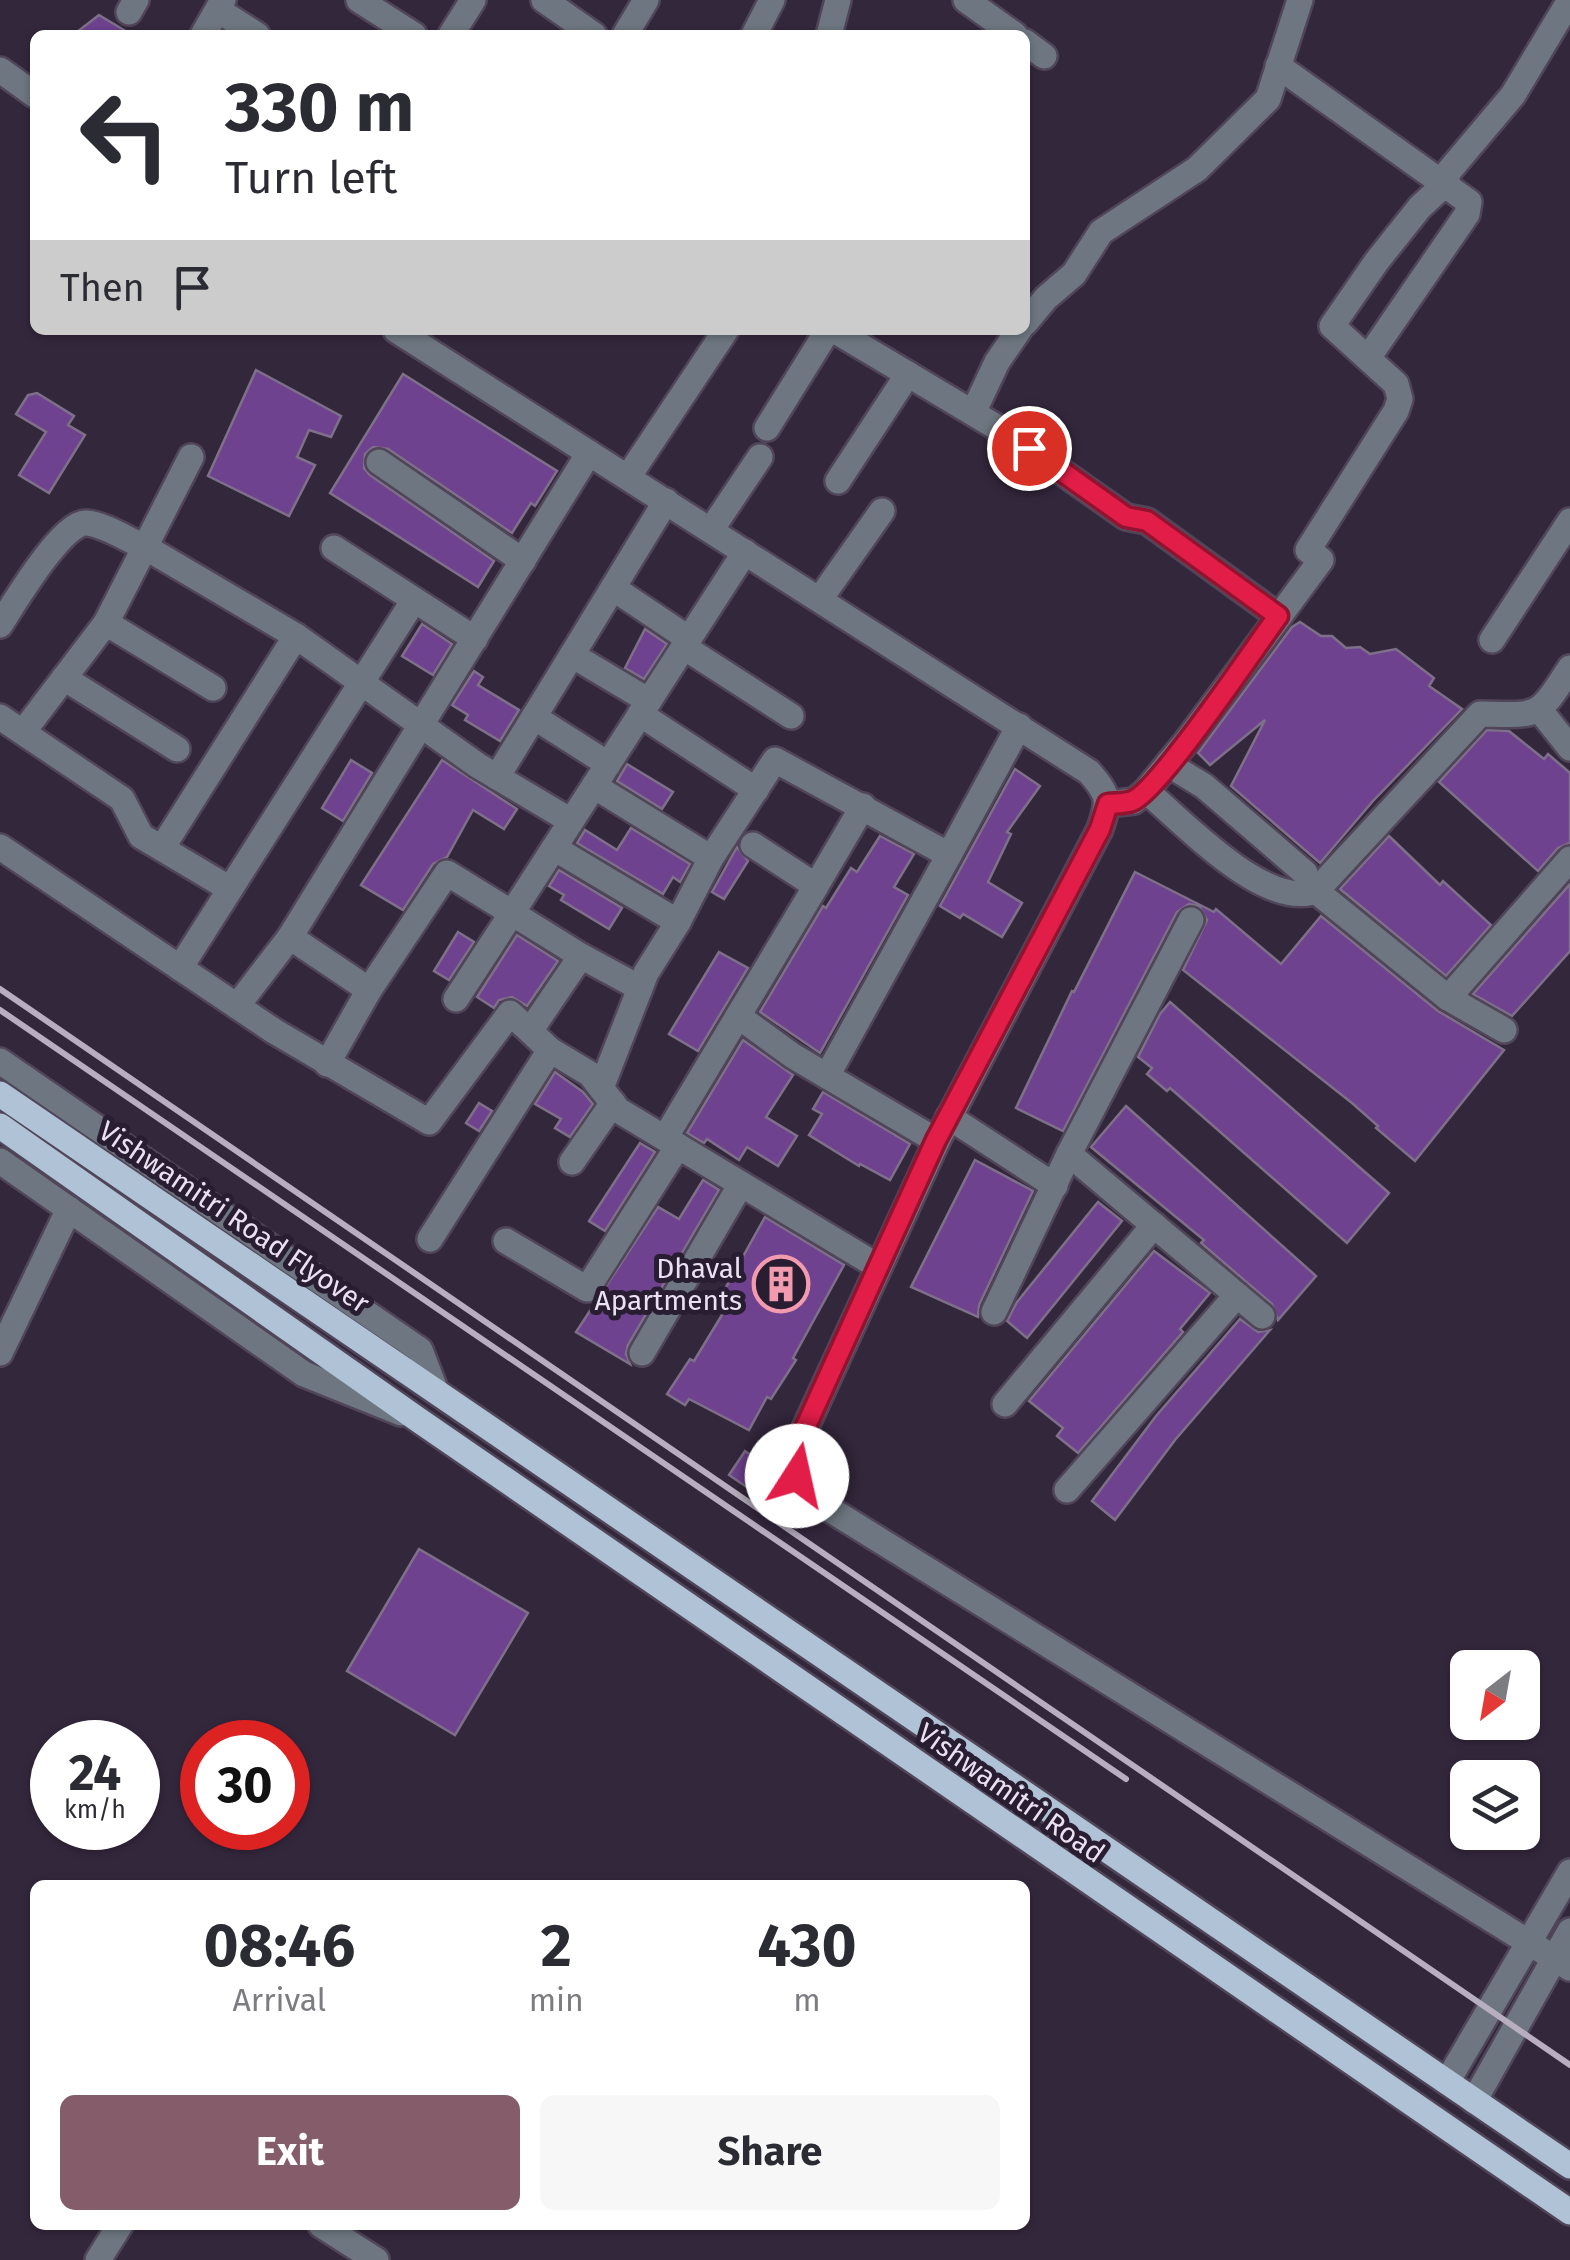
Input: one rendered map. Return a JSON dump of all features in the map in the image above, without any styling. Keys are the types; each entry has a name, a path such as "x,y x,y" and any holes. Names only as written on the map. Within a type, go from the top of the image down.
{"main road":[{"name":"Vishwamitri Road Flyover","path":"0,1094 434,1390"},
{"name":"Vishwamitri Road Flyover","path":"0,1126 420,1421"},
{"name":"Vishwamitri Road","path":"434,1390 1570,2166"},
{"name":"Vishwamitri Road","path":"420,1421 1570,2212"}],"street":[{"path":"359,0 406,30"},
{"path":"454,30 473,0"},
{"path":"544,0 587,30"},
{"path":"628,30 646,0"},
{"path":"757,30 772,0"},
{"path":"831,30 838,0"},
{"path":"966,0 1008,30"},
{"path":"1030,318 1074,274 1101,232 1197,169 1268,99 1300,0"},
{"path":"1108,804 1134,801 1146,791 1321,560 1308,550 1396,412 1400,399 1396,384 1332,326 1377,260 1420,207 1446,184 1448,171 1513,96 1570,0"},
{"path":"206,30 221,5 251,30"},
{"path":"1278,66 1469,202 1467,214 1368,358"},
{"path":"0,70 30,91"},
{"path":"404,335 1090,772 1102,787 1108,804 1100,829 936,1140 796,1448 797,1476 818,1502 1562,1963"},
{"path":"628,477 723,335"},
{"path":"767,428 828,335"},
{"path":"840,335 974,413 1126,517 1147,521 1278,616"},
{"path":"974,413 997,362 1016,335"},
{"path":"838,481 908,374"},
{"path":"237,1006 290,936 589,452"},
{"path":"23,732 106,623 191,457"},
{"path":"711,530 760,457"},
{"path":"379,462 523,561"},
{"path":"497,777 666,501"},
{"path":"820,599 882,511"},
{"path":"1492,640 1570,521"},
{"path":"0,625 51,550 74,526 85,523 145,547 296,636 422,727 571,821"},
{"path":"334,548 475,639"},
{"path":"456,999 745,552"},
{"path":"612,588 791,716"},
{"path":"180,968 414,600"},
{"path":"106,623 214,688"},
{"path":"162,848 296,636"},
{"path":"572,654 756,790"},
{"path":"1146,791 1250,878 1289,895 1310,882 1480,714 1529,715 1546,704 1570,668"},
{"path":"64,678 177,750"},
{"path":"1539,709 1570,748"},
{"path":"0,717 122,798 141,836 230,889"},
{"path":"534,717 601,775 711,858"},
{"path":"827,1076 1018,726"},
{"path":"572,1162 607,1096 640,988 711,858 774,760 949,854"},
{"path":"1168,764 1204,786 1448,998 1504,1030"},
{"path":"506,1241 588,1289 738,1016 862,806"},
{"path":"754,845 816,886"},
{"path":"0,846 327,1064 429,1122 510,1013 550,1050 590,1074 618,1110 879,1267"},
{"path":"554,848 678,922"},
{"path":"1448,998 1570,859"},
{"path":"327,1064 447,873 580,956 640,988"},
{"path":"994,1312 1070,1154 1191,920"},
{"path":"290,936 370,990"},
{"path":"530,1031 580,956"},
{"path":"738,1016 793,1056 936,1140"},
{"path":"430,1239 550,1050"},
{"path":"0,1062 420,1350 434,1390"},
{"path":"949,1117 1054,1186"},
{"path":"1070,1154 1262,1316"},
{"path":"0,1161 304,1374 420,1421"},
{"path":"642,1353 741,1184"},
{"path":"0,1353 70,1209"},
{"path":"1005,1404 1154,1226"},
{"path":"1068,1490 1237,1296"},
{"path":"1447,2082 1570,1872"},
{"path":"1474,2101 1562,1963 1570,1932"},
{"path":"98,2260 117,2230"},
{"path":"329,2230 376,2260"}],"building":[{"path":"99,15 124,30 80,30"},
{"path":"256,370 341,416 331,437 309,430 297,457 315,465 289,516 208,476"},
{"path":"403,374 557,471 512,533 388,449 373,447 365,454 364,468 370,475 494,561 478,587 330,493"},
{"path":"37,393 74,416 68,425 85,435 49,493 19,475 46,432 16,414 28,395"},
{"path":"1300,622 1321,636 1332,636 1346,648 1360,647 1370,654 1396,649 1434,678 1429,686 1462,709 1373,801 1320,863 1231,786 1265,720 1210,765 1198,753 1292,627"},
{"path":"422,624 452,644 433,675 402,656"},
{"path":"645,629 667,644 644,679 625,668"},
{"path":"474,671 483,677 478,685 519,710 500,741 465,720 468,715 452,705"},
{"path":"1487,730 1509,731 1544,759 1548,754 1570,773 1570,843 1558,848 1538,871 1439,782"},
{"path":"351,760 372,773 343,821 322,808"},
{"path":"442,760 517,809 504,829 473,810 447,857 433,864 403,910 361,885"},
{"path":"627,764 673,792 662,809 617,781"},
{"path":"1015,769 1040,786 1007,832 1011,834 988,882 1022,903 1002,937 963,914 960,918 940,906"},
{"path":"631,828 690,864 680,882 673,877 663,894 577,843 585,830 617,850"},
{"path":"880,836 914,854 894,887 908,895 820,1053 760,1012 823,906 826,908 851,868 857,872"},
{"path":"1389,836 1440,885 1443,881 1491,925 1446,976 1340,889"},
{"path":"737,847 748,861 724,899 712,892"},
{"path":"559,870 622,908 609,929 561,900 564,895 549,886"},
{"path":"1135,872 1214,912 1216,909 1281,964 1321,916 1438,1011 1504,1050 1415,1161 1352,1103 1183,970 1207,920 1199,906 1189,904 1177,912 1063,1131 1016,1108"},
{"path":"1570,884 1570,951 1512,1016 1473,994"},
{"path":"458,932 474,942 449,980 434,971"},
{"path":"517,935 558,961 527,1006 512,997 499,1000 494,1008 477,997"},
{"path":"719,952 748,968 698,1051 669,1034"},
{"path":"1170,1002 1389,1193 1347,1243 1170,1088 1167,1091 1147,1074 1152,1068 1138,1057"},
{"path":"743,1040 793,1075 766,1117 797,1136 778,1166 747,1147 739,1160 707,1139 704,1143 687,1133"},
{"path":"555,1072 593,1104 570,1137 555,1128 561,1119 535,1104"},
{"path":"823,1092 910,1144 890,1180 809,1135 822,1114 813,1109"},
{"path":"479,1103 492,1111 479,1131 466,1123"},
{"path":"1126,1106 1316,1276 1278,1320 1272,1304 1201,1243 1204,1240 1091,1147"},
{"path":"640,1143 655,1152 605,1231 589,1221"},
{"path":"975,1160 1033,1191 979,1305 978,1317 911,1287"},
{"path":"703,1180 719,1190 628,1345 630,1364 576,1332 658,1207 679,1219"},
{"path":"1098,1202 1122,1221 1027,1338 1007,1321 1017,1302"},
{"path":"765,1217 844,1265 793,1358 796,1360 771,1399 767,1397 749,1430 689,1399 685,1405 667,1394 690,1359 694,1361 725,1310 716,1305"},
{"path":"1154,1251 1210,1293 1180,1329 1183,1332 1078,1453 1057,1436 1063,1428 1029,1401"},
{"path":"1240,1319 1258,1332 1270,1330 1175,1440 1115,1520 1092,1501 1156,1416"},
{"path":"745,1451 773,1470 757,1494 729,1475"},
{"path":"419,1549 528,1613 455,1735 347,1671"}],"railway":[{"path":"0,989 1570,2065"},
{"path":"0,1010 1126,1779"}],"place":[{"name":"Dhaval Apartments","path":"781,1284"}],"route":[{"path":"797,1476 796,1448 936,1140 1100,829 1108,804 1134,801 1146,791 1187,742 1278,616 1147,521 1126,517 1029,448"}]}
